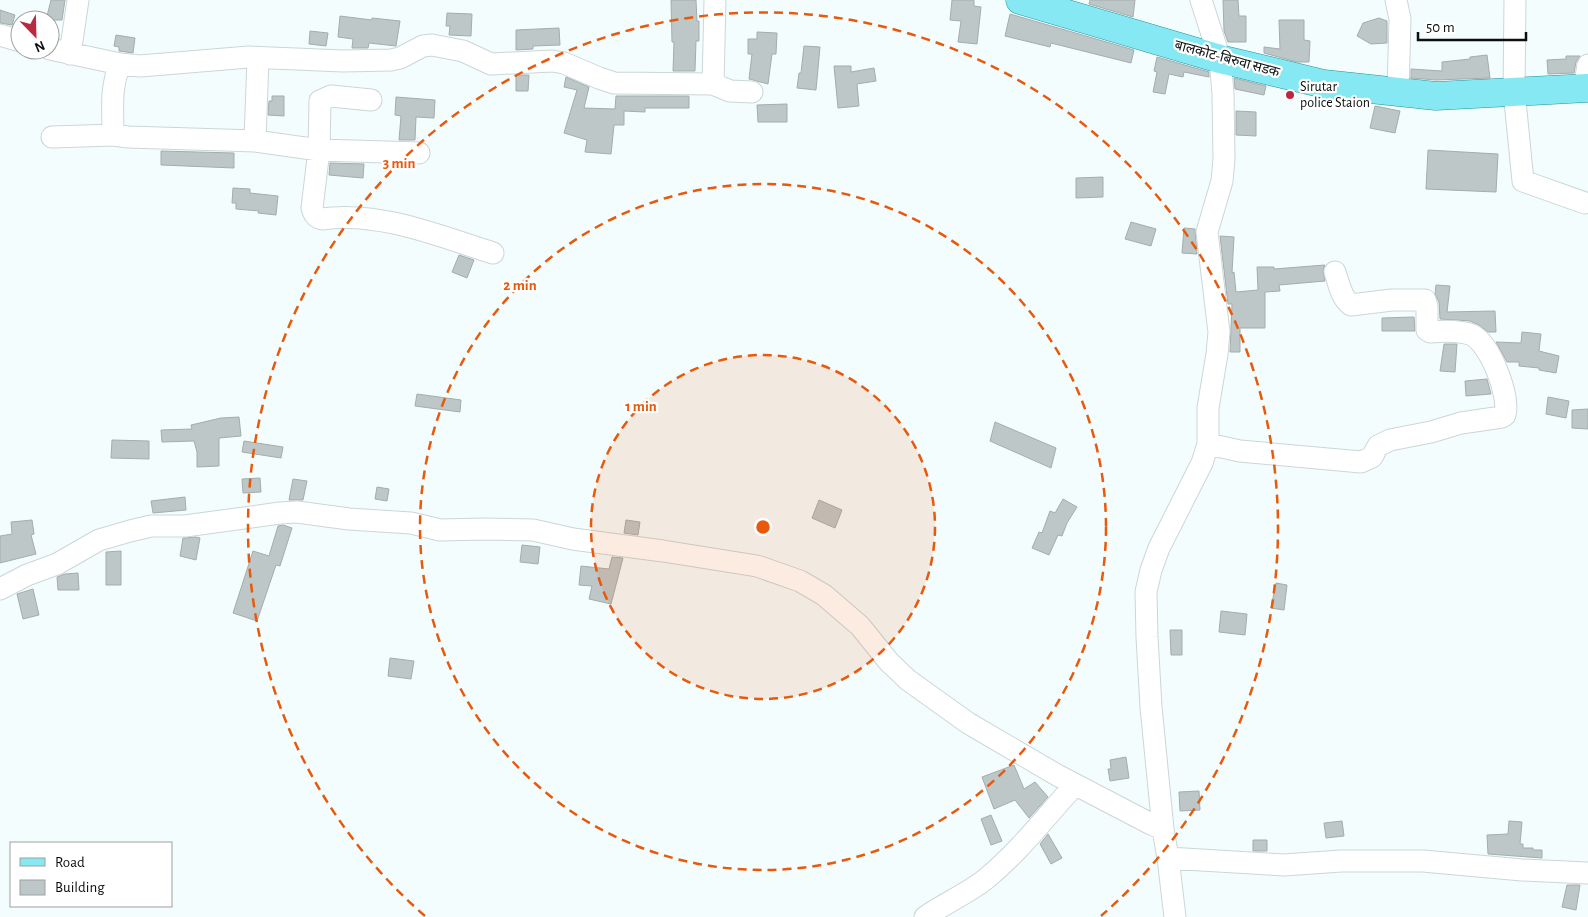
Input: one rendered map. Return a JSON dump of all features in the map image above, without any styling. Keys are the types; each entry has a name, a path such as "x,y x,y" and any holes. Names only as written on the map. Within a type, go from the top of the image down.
{"main road":[{"name":"बालकोट-बिरुवा सडक","path":"1020,0 1220,59 1324,84 1436,96 1514,91 1587,81"}],"street":[{"path":"78,0 60,51 120,64 140,66 211,59 258,58 343,62 391,60 400,58 423,46 432,45 463,51 491,64 552,61 564,63 614,83 714,84 730,91 752,92"},
{"path":"714,84 715,0"},
{"path":"1175,917 1163,829 1151,707 1146,592 1159,548 1202,463 1208,444 1208,408 1217,354 1219,332 1207,232 1218,197 1224,159 1223,94 1220,59 1201,0"},
{"path":"1396,0 1400,19 1398,92"},
{"path":"1515,0 1514,91 1523,181 1586,203"},
{"path":"255,141 258,58"},
{"path":"113,135 112,92 114,79 120,64"},
{"path":"370,100 331,96 320,100 319,150 312,208 316,217 364,218 391,222 493,253"},
{"path":"52,137 113,135 255,141 319,150 419,153"},
{"path":"1208,444 1240,451 1362,462 1372,457 1378,446 1382,443 1432,432 1461,423 1502,417 1505,414 1504,387 1481,341 1470,334 1444,331 1430,332 1428,330 1425,300 1392,300 1351,305 1346,302 1335,272"},
{"path":"0,588 27,575 57,564 105,537 151,526 185,526 297,512 349,519 411,523 440,530 533,530 573,539 757,566 800,581 824,595 860,626 889,662 908,680 968,723 1075,785 1163,829"},
{"path":"925,917 988,878 1009,858 1075,785"},
{"path":"1168,858 1284,865 1341,861 1423,861 1522,870 1588,873"}],"building":[{"path":"51,0 65,0 62,20 60,20 60,10 48,10"},
{"path":"671,0 696,0 699,41 696,41 695,71 673,71 674,42 672,42"},
{"path":"952,0 974,0 974,6 981,7 977,44 958,42 961,21 950,20"},
{"path":"1090,0 1135,0 1133,17 1089,4"},
{"path":"1223,0 1238,0 1239,16 1246,16 1246,42 1228,42 1224,31"},
{"path":"0,10 10,13 10,25 0,23"},
{"path":"447,13 472,14 471,36 449,35 450,26 446,26"},
{"path":"1010,14 1134,50 1131,63 1051,43 1050,47 1005,36"},
{"path":"340,16 400,21 396,46 369,43 368,48 352,48 353,39 338,37"},
{"path":"1379,18 1387,21 1387,43 1371,44 1357,36 1363,23"},
{"path":"1279,20 1304,20 1304,40 1310,41 1309,62 1297,62 1264,53 1264,47 1280,49"},
{"path":"559,28 560,45 533,46 533,49 516,50 516,30"},
{"path":"310,31 328,33 326,46 309,44"},
{"path":"757,32 777,33 776,54 772,54 768,84 749,79 752,54 748,54 748,39 757,39"},
{"path":"116,35 135,38 133,53 119,51 119,47 114,46"},
{"path":"804,46 820,47 816,90 797,88"},
{"path":"1487,55 1490,78 1436,80 1411,78 1411,69 1442,71 1442,62"},
{"path":"1566,56 1580,56 1576,62 1574,73 1548,74 1547,60 1566,59"},
{"path":"1157,57 1209,72 1209,77 1184,72 1183,77 1169,74 1165,94 1153,92 1157,72 1154,71"},
{"path":"834,66 851,66 851,72 874,68 876,81 857,84 859,106 838,108"},
{"path":"516,75 529,75 528,91 516,91"},
{"path":"566,77 589,87 584,108 615,109 616,96 689,96 689,108 645,108 645,112 624,111 624,125 614,125 611,154 585,152 587,140 564,133 577,90 564,87"},
{"path":"1234,78 1266,86 1264,95 1235,89"},
{"path":"272,96 284,96 284,116 268,115 269,101 272,101"},
{"path":"396,97 435,100 434,118 416,117 415,140 399,140 401,116 395,115"},
{"path":"787,104 787,122 758,122 757,105"},
{"path":"1375,106 1400,111 1395,133 1370,128"},
{"path":"1236,111 1256,112 1256,136 1236,135"},
{"path":"1428,150 1498,154 1496,192 1426,189"},
{"path":"161,151 234,153 234,168 161,165"},
{"path":"330,163 364,164 363,178 329,175"},
{"path":"1103,177 1103,197 1076,198 1076,178"},
{"path":"233,188 250,189 250,193 278,196 276,215 236,209 236,203 232,203"},
{"path":"1131,222 1156,229 1151,246 1125,239"},
{"path":"1184,228 1195,229 1197,254 1182,253"},
{"path":"1220,236 1234,237 1232,273 1234,272 1236,292 1258,290 1257,267 1274,267 1274,269 1325,265 1323,270 1325,281 1279,285 1280,291 1265,292 1265,328 1240,328 1240,352 1230,352 1232,304 1228,304"},
{"path":"459,255 474,260 467,278 452,272"},
{"path":"1436,285 1450,286 1447,312 1495,311 1496,332 1488,332 1470,321 1440,319 1439,302 1435,294"},
{"path":"1414,317 1415,331 1382,331 1382,318"},
{"path":"1522,332 1541,334 1539,351 1559,356 1556,373 1539,370 1539,368 1519,366 1519,362 1507,362 1496,342 1521,343"},
{"path":"1444,344 1457,344 1455,372 1440,371"},
{"path":"1487,379 1491,394 1466,396 1465,381"},
{"path":"417,394 461,400 460,412 415,406"},
{"path":"1548,397 1569,401 1566,418 1546,414"},
{"path":"1588,409 1588,429 1572,428 1572,410"},
{"path":"239,417 241,436 219,438 219,466 197,467 197,452 194,441 162,442 161,430 192,429 191,425 221,418"},
{"path":"995,422 1056,448 1051,468 990,441"},
{"path":"112,440 149,441 149,459 111,458"},
{"path":"244,441 283,447 281,458 242,452"},
{"path":"260,478 261,492 243,493 242,479"},
{"path":"293,479 307,481 303,500 289,500"},
{"path":"377,487 389,489 387,501 375,499"},
{"path":"185,497 186,510 153,513 151,501"},
{"path":"1063,499 1077,507 1067,523 1062,536 1058,535 1049,555 1032,548 1039,532 1042,533 1050,511 1055,513"},
{"path":"819,500 842,510 835,528 812,518"},
{"path":"32,520 34,534 31,535 36,554 0,563 0,536 12,534 11,522"},
{"path":"626,520 640,522 638,535 624,533"},
{"path":"283,525 292,528 280,566 276,565 257,621 233,613 253,551 269,556 278,526"},
{"path":"183,538 200,538 196,560 180,556"},
{"path":"522,545 540,547 538,564 520,562"},
{"path":"121,551 121,585 106,585 106,552"},
{"path":"612,557 623,558 611,604 589,599 592,586 579,585 581,566 609,569"},
{"path":"78,573 79,590 58,590 57,577"},
{"path":"1276,583 1287,585 1284,610 1271,608"},
{"path":"33,589 39,615 23,619 17,594"},
{"path":"1221,611 1247,614 1245,635 1219,632"},
{"path":"1170,630 1182,630 1182,655 1171,655"},
{"path":"390,658 414,661 411,679 388,676"},
{"path":"1126,757 1129,778 1110,781 1108,769 1111,769 1110,760"},
{"path":"1014,765 1024,789 1035,782 1048,797 1029,818 1015,800 994,809 982,777"},
{"path":"1199,791 1200,810 1180,811 1179,792"},
{"path":"991,815 1002,841 991,845 981,819"},
{"path":"1342,821 1344,836 1326,838 1324,823"},
{"path":"1509,821 1522,822 1520,844 1523,844 1523,848 1542,850 1542,858 1488,854 1487,835 1508,834"},
{"path":"1048,834 1062,858 1051,864 1040,844"},
{"path":"1253,840 1267,840 1267,851 1253,851"},
{"path":"1567,885 1580,885 1576,910 1562,907"}],"place":[{"name":"Sirutar police Staion","path":"1290,95"}]}
